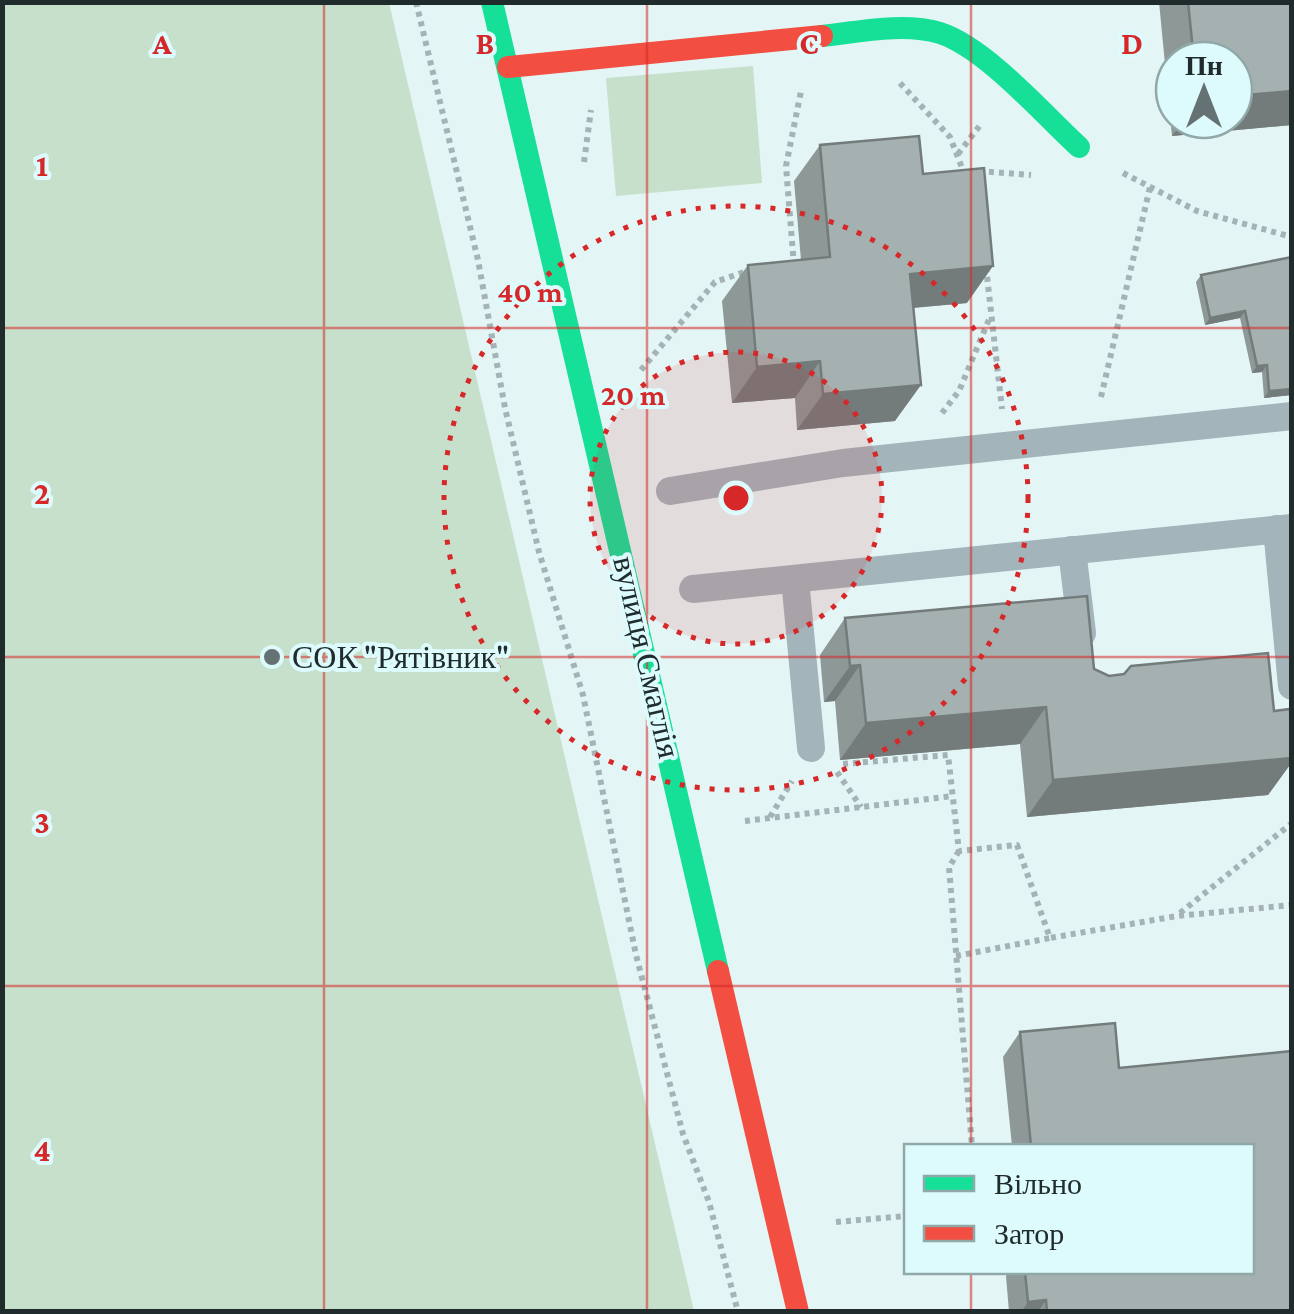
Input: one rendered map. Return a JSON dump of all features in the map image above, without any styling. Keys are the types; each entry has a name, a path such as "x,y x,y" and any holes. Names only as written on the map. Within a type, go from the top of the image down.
{"street":[{"name":"вулиця Смаглія","path":"492,2 798,1312"},
{"path":"508,66 892,29 940,33 982,59 1079,147"}],"lane":[{"path":"670,491 906,456 1292,416"},
{"path":"692,589 1284,528 1292,686"},
{"path":"1072,550 1085,659"},
{"path":"795,579 821,756"}],"path":[{"path":"416,2 482,276 505,408 539,552 582,695 636,955 683,1134 709,1202 738,1312"},
{"path":"777,269 795,266 786,166 816,36"},
{"path":"896,79 950,137 968,185"},
{"path":"1079,147 1197,211 1292,237"},
{"path":"1092,437 1150,188"},
{"path":"985,255 1006,445"},
{"path":"641,370 715,282 764,269"},
{"path":"906,456 959,391 991,314"},
{"path":"821,756 948,755 959,852 949,867 972,1144"},
{"path":"745,822 953,796"},
{"path":"1177,916 1292,823"},
{"path":"959,852 1018,845 1050,938"},
{"path":"956,956 1177,916 1292,904"},
{"path":"836,1222 904,1216"}],"green space":[{"name":"СОК \"Рятівник\"","path":"3,2 389,3 694,1311 3,1311"},
{"path":"753,66 762,183 616,196 606,78"}],"building":[{"path":"1188,2 1292,2 1292,91 1254,94 1254,40 1192,40"},
{"path":"919,136 923,174 984,168 993,266 910,274 921,385 823,394 820,361 757,367 748,265 830,257 820,145"},
{"path":"1292,257 1292,389 1269,391 1267,365 1257,366 1245,311 1210,318 1201,275"},
{"path":"1087,596 1094,669 1109,676 1124,674 1131,666 1268,653 1274,711 1290,709 1292,758 1053,780 1046,707 866,723 860,665 850,666 845,618"},
{"path":"1115,1023 1119,1068 1292,1051 1292,1312 1047,1312 1046,1300 1028,1302 1025,1274 1254,1274 1254,1144 1031,1144 1020,1032"}],"traffic: fast":[{"path":"492,2 718,971"},
{"path":"822,36 896,28 940,33 995,67 1079,147"}],"traffic: jam":[{"path":"508,67 822,36"},
{"path":"718,971 798,1312"}],"place":[{"name":"СОК \"Рятівник\"","path":"272,657"}]}
